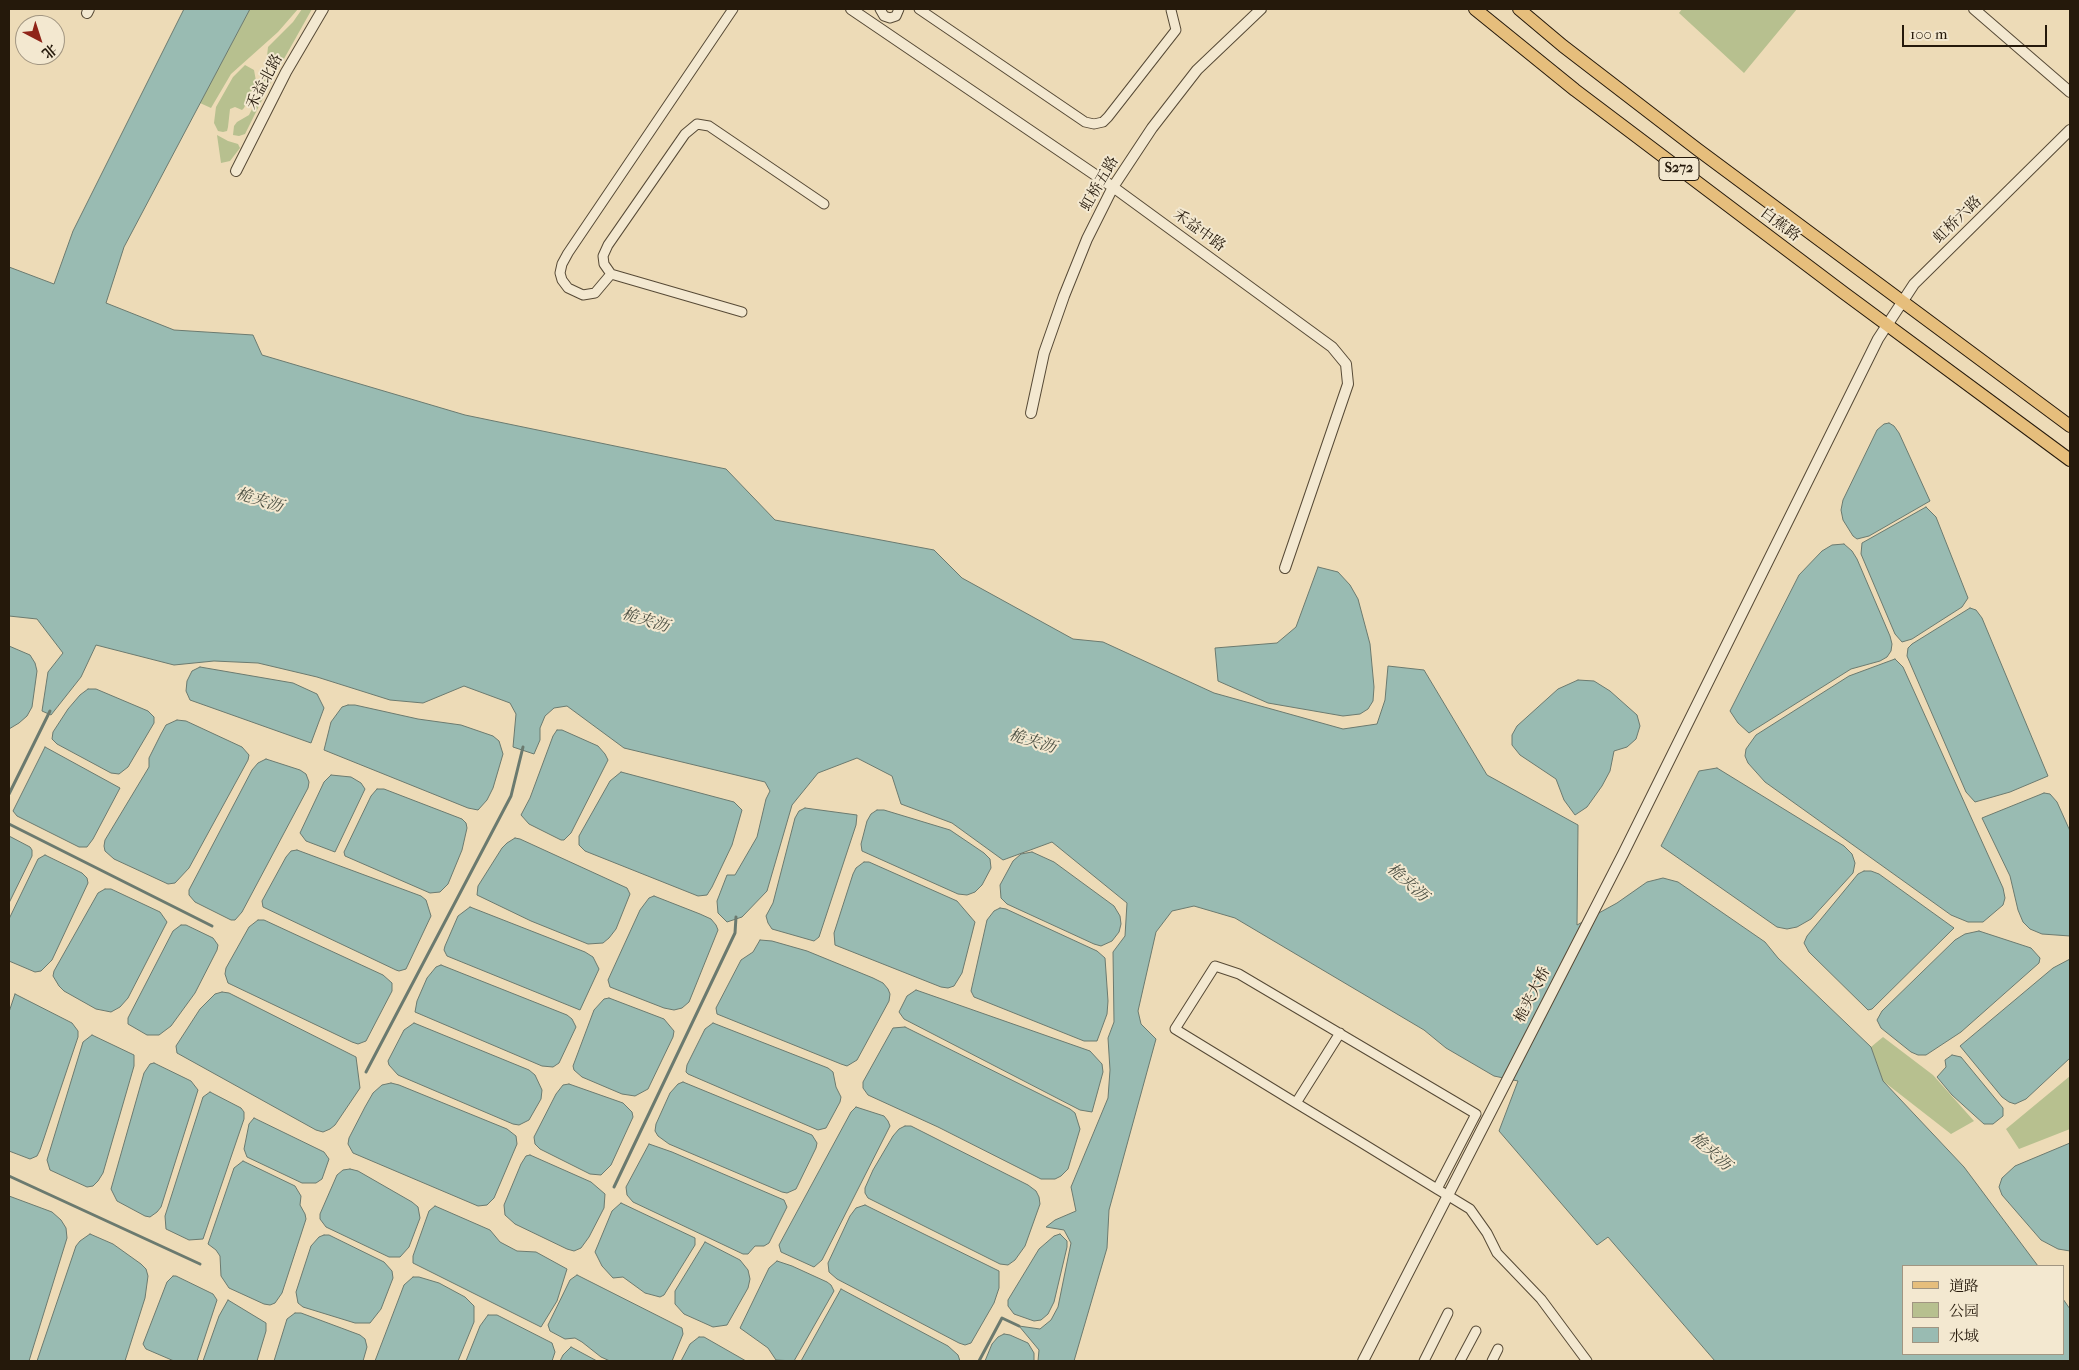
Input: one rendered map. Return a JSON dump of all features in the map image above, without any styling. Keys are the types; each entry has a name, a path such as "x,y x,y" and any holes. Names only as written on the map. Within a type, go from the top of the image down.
{"main road":[{"name":"白蕉路","path":"1475,9 1574,90 2070,460"},
{"name":"白蕉路","path":"1518,9 1697,149 2070,426"}],"street":[{"name":"禾益北路","path":"236,171 286,72 323,9"},
{"path":"611,274 595,293 582,296 568,288 562,280 560,273 568,253 732,9"},
{"name":"禾益中路","path":"851,9 1113,187 1332,347 1346,364 1348,384 1285,568"},
{"path":"877,26 882,12 890,18 896,16 899,9"},
{"path":"918,9 1085,122 1094,124 1103,122 1108,117 1176,30 1171,10"},
{"name":"虹桥五路","path":"1031,413 1044,353 1064,296 1087,239 1113,187 1152,128 1197,70 1261,9"},
{"path":"1974,9 2070,92"},
{"path":"742,312 611,274 603,261 608,245 684,134 697,124 712,128 824,204"},
{"name":"虹桥六路","path":"1878,340 1914,284 2070,130"},
{"name":"桅夹大桥","path":"1363,1361 1623,854 1878,340"},
{"path":"1437,1189 1476,1114 1239,974 1215,966 1175,1029 1296,1103 1437,1189 1470,1209 1488,1233 1497,1253 1541,1300 1587,1361"},
{"path":"1296,1103 1340,1033"},
{"path":"1424,1361 1448,1313"},
{"path":"1460,1361 1476,1331"},
{"path":"1492,1361 1498,1349"}],"green space":[{"path":"250,9 298,9 278,32 231,74 211,108 200,103"},
{"path":"302,9 312,9 280,66 274,68 267,56 268,47 293,22"},
{"path":"1682,9 1797,9 1744,73 1679,13"},
{"path":"245,65 254,70 256,81 244,108 242,110 235,107 230,109 227,131 218,131 214,123 216,107 233,77"},
{"path":"266,79 271,82 245,134 233,135 234,126 249,115 261,82"},
{"path":"217,135 238,144 240,148 230,161 221,163"},
{"path":"1883,1037 1933,1075 1974,1121 1951,1134 1883,1081 1871,1047"},
{"path":"2070,1076 2070,1129 2019,1149 2006,1129"}],"water":[{"name":"桅夹沥","path":"184,9 250,9 124,247 106,303 174,330 253,335 262,355 465,415 726,469 775,520 934,550 962,578 1073,639 1103,642 1214,693 1343,729 1377,724 1385,700 1388,666 1424,670 1487,775 1578,825 1577,925 1617,903 1647,882 1663,878 1678,882 1765,942 1778,958 1871,1047 1883,1081 1964,1167 2037,1265 1902,1265 1902,1355 2064,1355 2064,1300 2070,1309 2070,1361 1715,1361 1608,1237 1597,1245 1499,1131 1518,1081 1494,1076 1446,1048 1424,1030 1235,918 1194,906 1172,911 1156,932 1138,1011 1141,1024 1156,1039 1109,1210 1107,1248 1074,1361 1038,1361 1039,1350 1019,1326 1040,1329 1051,1320 1058,1307 1071,1243 1064,1230 1046,1227 1055,1220 1076,1211 1071,1187 1108,1098 1110,1070 1108,1038 1114,1022 1113,952 1125,936 1127,903 1052,842 1003,860 952,823 901,804 892,776 857,758 818,773 792,805 767,891 742,917 727,922 718,913 717,901 727,875 735,875 757,837 766,799 770,791 765,782 624,748 567,706 554,708 545,716 540,728 540,740 534,754 513,747 516,714 510,703 464,686 423,703 390,700 317,677 258,663 214,661 174,665 96,645 81,677 51,715 42,711 48,672 63,653 37,619 9,616 9,267 54,284 73,231"},
{"path":"1889,423 1899,433 1930,501 1869,536 1857,539 1843,520 1841,510 1843,500 1877,430 1884,424"},
{"path":"1926,507 1936,517 1968,598 1962,607 1912,639 1902,642 1895,634 1861,554 1862,543"},
{"path":"1844,544 1857,559 1890,636 1891,651 1887,657 1880,661 1851,669 1749,733 1738,723 1730,711 1799,575 1822,551 1832,545"},
{"path":"1318,567 1338,572 1350,585 1358,599 1370,644 1374,687 1373,701 1368,709 1360,714 1343,716 1268,703 1218,681 1215,648 1277,643 1296,627"},
{"path":"1970,608 1976,610 1982,618 2048,776 2010,792 1975,802 1966,792 1907,656 1908,648 1912,644"},
{"path":"9,646 30,655 37,671 32,707 27,716 9,729"},
{"path":"1895,659 1903,667 2003,888 2005,898 2003,905 1983,922 1968,922 1951,915 1765,782 1748,763 1745,756 1746,749 1756,735 1849,676"},
{"path":"200,667 293,683 317,694 324,708 311,743 190,700 186,691 187,681 192,671"},
{"path":"1578,680 1594,681 1610,691 1637,715 1640,726 1636,739 1627,747 1614,751 1610,771 1602,786 1587,807 1575,815 1564,800 1556,779 1520,755 1512,745 1512,735 1517,726 1558,689"},
{"path":"88,689 96,689 148,711 154,717 154,723 128,767 119,774 111,773 57,744 52,739 53,732 68,709"},
{"path":"348,705 418,719 461,725 493,736 499,741 503,754 493,788 487,800 478,810 468,808 324,750 331,722 342,707"},
{"path":"177,720 186,721 242,747 249,755 189,868 175,883 168,884 114,859 105,851 104,846 105,840 149,767 149,758 166,725"},
{"path":"557,730 562,730 598,746 608,760 571,833 564,840 529,824 521,815 530,798 553,736"},
{"path":"45,747 120,788 87,847 79,847 17,816 13,811"},
{"path":"266,759 300,770 306,774 309,782 308,788 242,912 235,920 231,920 195,902 189,895 189,890 252,770 258,763"},
{"path":"1717,768 1844,846 1852,854 1855,863 1853,873 1811,919 1797,927 1787,929 1777,927 1661,846 1699,771"},
{"path":"621,772 734,802 742,810 732,845 707,895 698,896 585,851 579,845 579,836 610,781"},
{"path":"331,775 351,777 361,783 365,789 335,852 306,841 300,833 324,782"},
{"path":"377,789 384,789 462,819 466,823 467,828 462,850 448,884 440,892 430,893 345,856 344,852 371,796"},
{"path":"2044,793 2050,794 2057,802 2070,831 2070,936 2042,934 2030,929 2023,922 2018,910 2010,876 1982,818"},
{"path":"805,808 857,815 856,825 819,937 814,941 772,929 766,916 773,903 795,818 799,811"},
{"path":"877,810 884,810 950,830 984,853 990,859 991,868 982,885 975,892 967,895 958,894 862,851 861,844 867,821 871,814"},
{"path":"9,836 30,847 32,856 9,903"},
{"path":"515,838 627,888 630,894 616,929 609,938 603,943 588,944 531,921 477,895 478,886 502,848"},
{"path":"297,850 421,896 426,900 431,916 406,969 396,970 263,907 262,901 286,857 291,851"},
{"path":"1032,852 1054,862 1114,906 1120,916 1121,924 1119,932 1112,941 1101,946 1094,944 1007,904 1001,898 1000,885 1013,861 1021,854"},
{"path":"45,855 82,873 87,878 88,883 52,960 41,971 35,972 9,961 9,919 38,859"},
{"path":"864,862 869,862 957,901 975,922 962,973 954,986 948,988 941,987 835,945 834,933 853,874 856,868"},
{"path":"1864,871 1879,874 1954,928 1872,1009 1868,1010 1809,952 1804,943 1807,936 1858,874"},
{"path":"105,889 111,889 160,912 167,922 128,998 120,1007 111,1012 96,1009 64,991 53,976 54,971 98,893"},
{"path":"654,896 711,919 718,930 689,1002 682,1008 674,1010 610,987 608,980 640,910 649,898"},
{"path":"470,907 585,952 593,957 599,969 580,1010 447,956 444,950 445,946 458,916"},
{"path":"1000,908 1006,909 1097,951 1105,958 1107,1014 1097,1041 1084,1041 974,997 971,991 987,920 994,911"},
{"path":"258,920 264,920 383,975 392,983 392,991 366,1041 358,1044 352,1042 228,983 225,974 226,968 249,927"},
{"path":"181,925 186,925 213,938 218,945 217,950 195,993 171,1026 159,1035 147,1035 128,1024 128,1018 173,931"},
{"path":"1979,931 2031,948 2040,958 2039,963 1961,1032 1926,1055 1918,1055 1911,1052 1881,1028 1877,1020 1882,1011 1955,940 1965,934"},
{"path":"760,940 772,941 807,951 873,978 883,983 888,989 890,994 889,1001 857,1060 847,1066 717,1014 716,1008 741,960 753,952"},
{"path":"2070,959 2070,1058 2026,1099 2015,1104 2009,1102 2002,1097 1960,1046 2053,968"},
{"path":"441,965 567,1015 572,1019 576,1027 559,1063 553,1067 542,1066 415,1012 417,1001 427,978 436,967"},
{"path":"916,990 1090,1051 1102,1064 1103,1072 1092,1112 1080,1110 904,1019 899,1012 907,996"},
{"path":"229,993 356,1057 360,1088 335,1125 323,1132 316,1130 177,1053 176,1046 200,1009 215,994"},
{"path":"15,994 72,1023 78,1031 78,1037 40,1150 37,1156 30,1159 9,1151 9,1012"},
{"path":"609,998 664,1019 674,1031 673,1037 648,1089 635,1096 622,1094 582,1077 574,1070 573,1066 594,1010 604,999"},
{"path":"414,1023 529,1070 535,1075 542,1090 541,1099 529,1120 519,1125 513,1124 398,1075 389,1065 388,1061 404,1030"},
{"path":"713,1023 828,1068 833,1072 836,1087 841,1097 826,1128 818,1130 688,1074 686,1072 687,1065 705,1029"},
{"path":"905,1027 1075,1113 1080,1129 1068,1169 1055,1179 1041,1179 938,1127 868,1095 863,1088 863,1082 893,1028"},
{"path":"92,1035 134,1055 134,1066 103,1173 93,1186 87,1187 50,1170 47,1160 83,1042"},
{"path":"1952,1055 1961,1057 2003,1108 2003,1116 1993,1124 1984,1124 1952,1095 1937,1077 1946,1067 1945,1060"},
{"path":"154,1063 191,1081 198,1090 161,1207 150,1217 117,1201 111,1189 144,1073 150,1064"},
{"path":"683,1082 812,1135 817,1143 816,1148 796,1189 787,1193 782,1192 669,1144 658,1136 655,1131 656,1124 670,1093 678,1084"},
{"path":"391,1083 507,1129 516,1136 517,1144 494,1198 487,1205 478,1206 353,1153 348,1144 349,1138 365,1107 373,1093 382,1085"},
{"path":"569,1084 623,1103 632,1112 633,1117 611,1165 601,1175 590,1174 540,1149 535,1144 534,1137 556,1094 563,1085"},
{"path":"210,1092 241,1108 244,1112 244,1119 203,1239 189,1240 166,1229 165,1216 203,1097"},
{"path":"856,1107 884,1116 890,1126 822,1260 814,1267 781,1252 779,1245 851,1112"},
{"path":"254,1118 324,1152 329,1159 322,1179 316,1183 302,1183 247,1157 244,1149 249,1124"},
{"path":"911,1126 1028,1185 1036,1191 1040,1204 1025,1246 1015,1260 1008,1265 1000,1264 868,1198 865,1188 873,1170 893,1136 899,1129"},
{"path":"2070,1143 2070,1251 2058,1249 2041,1240 2002,1195 1999,1187 2002,1178 2015,1166"},
{"path":"649,1144 784,1200 787,1207 769,1243 764,1246 755,1246 748,1254 743,1254 633,1202 627,1195 626,1187"},
{"path":"530,1155 591,1182 605,1194 604,1208 581,1248 574,1251 567,1249 515,1224 505,1215 504,1205 521,1164 526,1156"},
{"path":"243,1161 295,1186 301,1196 300,1205 306,1219 282,1293 275,1303 270,1305 229,1288 221,1276 220,1256 208,1244 234,1168"},
{"path":"343,1170 358,1171 418,1207 420,1218 409,1247 400,1257 389,1257 326,1227 320,1219 320,1214 337,1175"},
{"path":"9,1196 52,1212 61,1220 66,1228 67,1238 29,1361 9,1361"},
{"path":"621,1203 695,1238 695,1245 664,1295 660,1297 645,1293 623,1277 613,1278 602,1266 595,1252 612,1211"},
{"path":"865,1205 999,1271 999,1288 994,1303 971,1343 965,1345 959,1343 837,1279 829,1272 828,1263 850,1216 856,1208"},
{"path":"435,1206 490,1230 500,1242 517,1251 536,1252 567,1269 557,1301 541,1327 413,1263 413,1256 429,1211"},
{"path":"90,1234 113,1244 141,1264 146,1269 148,1276 145,1298 125,1361 37,1361 76,1246"},
{"path":"1060,1234 1067,1241 1067,1247 1054,1302 1048,1314 1041,1320 1034,1321 1014,1314 1008,1306 1008,1300 1039,1249 1054,1236"},
{"path":"329,1235 384,1262 392,1271 393,1278 381,1309 370,1323 355,1323 303,1307 298,1303 296,1292 311,1246 319,1237"},
{"path":"705,1242 740,1260 748,1270 750,1279 748,1288 727,1325 713,1327 684,1314 675,1304 675,1291"},
{"path":"777,1261 827,1282 834,1291 794,1361 776,1360 768,1348 740,1328 769,1268"},
{"path":"577,1275 682,1328 683,1334 672,1361 610,1361 601,1357 575,1338 565,1339 550,1331 548,1325 570,1280"},
{"path":"173,1276 213,1294 217,1300 197,1361 174,1361 146,1349 143,1344 167,1282"},
{"path":"413,1277 439,1283 465,1297 474,1306 474,1322 458,1361 375,1361 404,1285"},
{"path":"841,1289 948,1346 958,1355 960,1361 801,1361"},
{"path":"228,1300 266,1323 266,1331 257,1361 203,1361 219,1316"},
{"path":"295,1313 301,1313 360,1335 365,1339 367,1347 363,1361 274,1361 287,1319"},
{"path":"488,1315 497,1315 552,1343 555,1352 552,1361 466,1361 480,1326"},
{"path":"1004,1334 1028,1343 1034,1353 1034,1361 985,1361 992,1344 998,1337"},
{"path":"699,1337 704,1337 746,1361 681,1361 690,1344"},
{"path":"571,1347 597,1361 560,1361"}],"waterway":[{"path":"9,794 50,711"},
{"path":"366,1072 511,796 523,747"},
{"path":"9,824 212,926"},
{"path":"614,1187 735,933 736,917"},
{"path":"9,1176 200,1264"},
{"path":"979,1361 1002,1318 1019,1326"}]}
